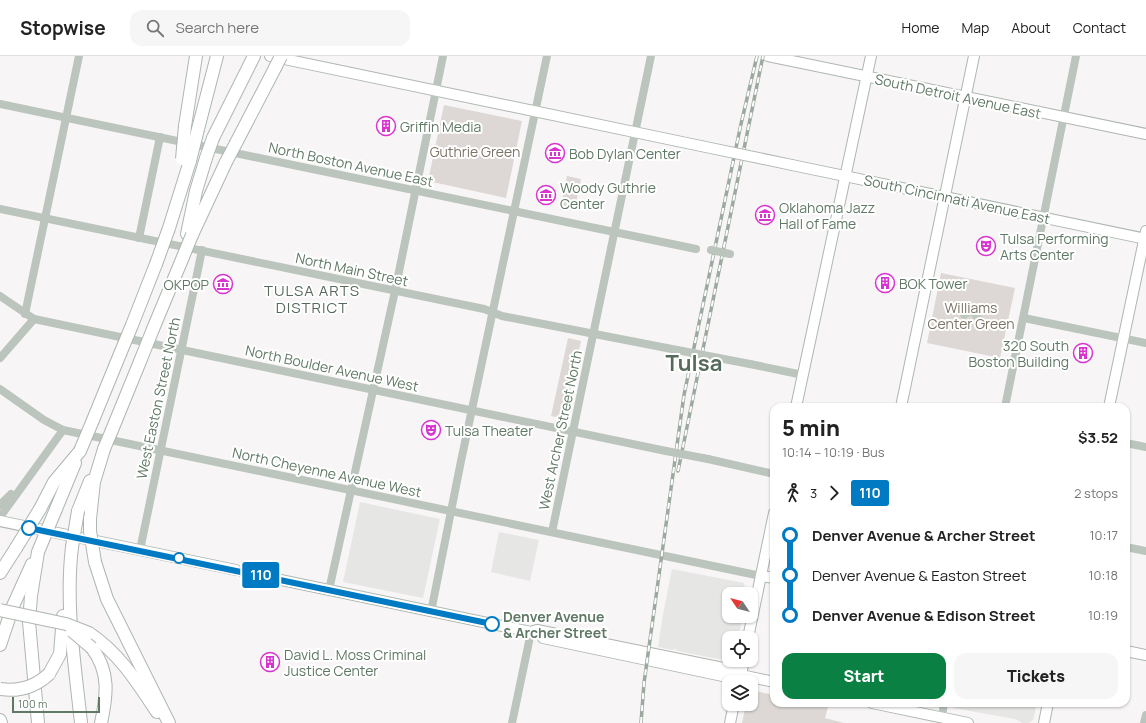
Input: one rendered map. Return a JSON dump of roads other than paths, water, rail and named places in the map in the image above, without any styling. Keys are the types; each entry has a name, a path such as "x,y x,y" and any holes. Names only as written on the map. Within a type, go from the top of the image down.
{"highway":[{"path":"186,160 186,126 196,56"},
{"path":"0,645 12,606 38,552 156,264 174,213 186,160 198,129 217,56"},
{"path":"190,235 196,191 213,138 254,56"},
{"path":"0,689 26,689 42,681 55,666 62,647 65,579 80,502 104,450 183,257 190,235 281,56"},
{"path":"104,450 94,482 90,519 90,531 95,562 110,604 169,723"},
{"path":"0,573 40,509 54,482 80,451"},
{"path":"72,547 70,574 70,620 81,723"},
{"path":"38,552 31,596 29,622 38,723"},
{"path":"0,610 66,624 90,633 105,644 122,661 164,723"},
{"path":"48,621 73,632 92,648 103,668 106,680 106,699 101,723"}],"main road":[{"name":"South Cincinnati Avenue East","path":"270,56 1044,218 1145,236"},
{"name":"South Detroit Avenue East","path":"769,56 1146,134"},
{"path":"797,403 871,56"},
{"path":"902,403 974,56"},
{"path":"1110,403 1145,236"},
{"path":"0,521 431,612 531,632 537,630 704,668 733,670 737,675"},
{"path":"749,631 770,532"},
{"path":"761,576 770,577"},
{"path":"1130,652 1146,655"},
{"path":"758,681 770,682"},
{"path":"888,707 941,720 968,723"},
{"path":"1044,723 1047,707"},
{"path":"730,723 733,711"}],"street":[{"path":"25,314 79,56"},
{"path":"329,590 374,390 443,56"},
{"path":"431,612 450,512 547,56"},
{"name":"West Archer Street North","path":"552,532 651,56"},
{"path":"1006,403 1076,56"},
{"name":"North Boston Avenue East","path":"0,104 696,249"},
{"path":"139,238 160,137"},
{"name":"North Main Street","path":"0,209 395,291 492,312 502,316 607,335 803,375"},
{"name":"West Easton Street North","path":"140,550 202,250"},
{"path":"711,250 730,254"},
{"name":"North Boulder Avenue West","path":"0,296 34,319 573,432 666,450 770,473"},
{"path":"1024,318 1146,343"},
{"path":"0,358 34,319"},
{"name":"North Cheyenne Avenue West","path":"0,389 44,420 64,430 761,576"},
{"path":"0,517 64,430"},
{"path":"1130,444 1146,447"},
{"path":"0,506 28,478"},
{"path":"1130,548 1146,551"},
{"path":"512,723 531,632"},
{"path":"941,720 943,707"},
{"path":"1144,723 1146,715"}],"railway":[{"path":"641,723 644,683 684,395 741,124 757,56"},
{"path":"678,471 763,56"}],"place":[{"name":"Griffin Media","path":"386,126"},
{"name":"Bob Dylan Center","path":"555,153"},
{"name":"Woody Guthrie Center","path":"546,195"},
{"name":"Oklahoma Jazz Hall of Fame","path":"765,215"},
{"name":"Tulsa Performing Arts Center","path":"986,246"},
{"name":"BOK Tower","path":"885,283"},
{"name":"OKPOP","path":"223,284"},
{"name":"320 South Boston Building","path":"1083,353"},
{"name":"Tulsa Theater","path":"431,430"},
{"name":"Denver Avenue & Archer Street","path":"492,624"},
{"name":"David L. Moss Criminal Justice Center","path":"270,662"}],"district":[{"name":"TULSA ARTS DISTRICT","path":"312,298"},
{"name":"Tulsa","path":"694,363"}],"park label":[{"name":"Guthrie Green","path":"475,151"},
{"name":"Williams Center Green","path":"971,316"}]}
